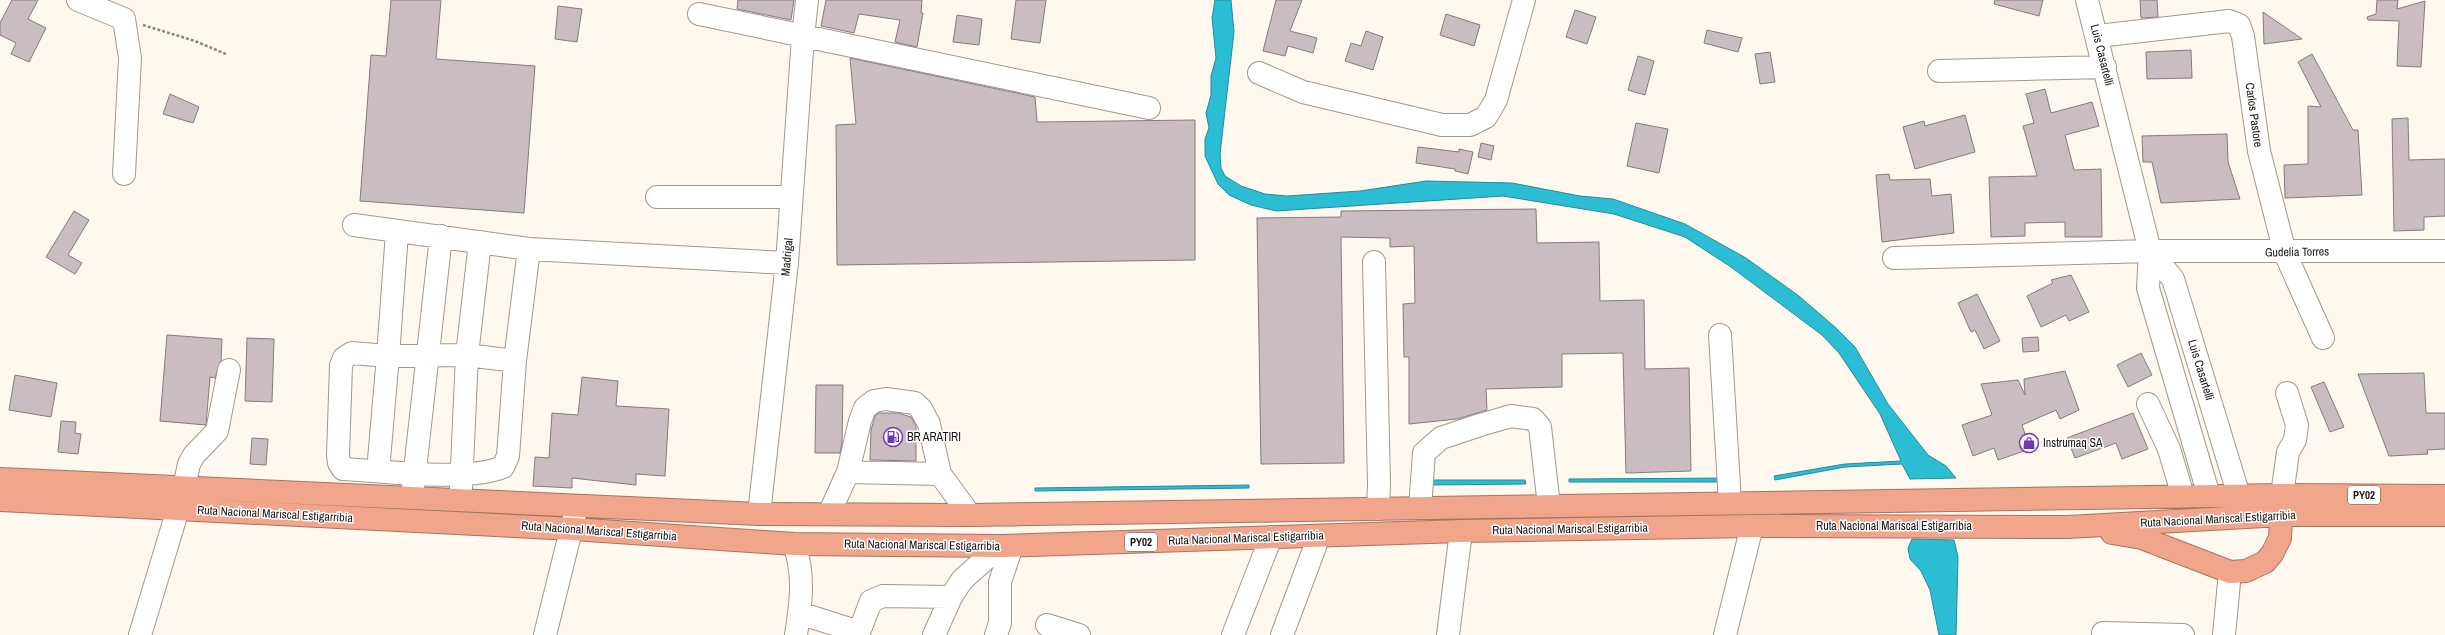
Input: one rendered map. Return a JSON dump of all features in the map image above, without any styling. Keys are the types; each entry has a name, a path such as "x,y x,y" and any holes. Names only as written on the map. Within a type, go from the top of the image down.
{"highway":[{"name":"Ruta Nacional Mariscal Estigarribia","path":"0,479 759,514 970,515 2239,496 2282,505 2445,515"},
{"name":"Ruta Nacional Mariscal Estigarribia","path":"0,500 573,529 794,544 1006,546 1461,531 1752,526 2068,527 2282,505 2445,496"},
{"path":"2068,527 2142,538 2230,572 2246,571 2265,562 2272,554 2280,538 2282,505"}],"street":[{"path":"78,0 124,19 130,58 124,174"},
{"name":"Madrigal","path":"759,514 786,263 802,37 807,0"},
{"path":"1259,73 1297,89 1318,95 1442,125 1470,125 1486,116 1496,100 1524,0"},
{"name":"Luis Casartelli","path":"2087,0 2098,36 2150,251 2148,288 2209,496"},
{"path":"700,14 802,37 1149,108"},
{"name":"Carlos Pastore","path":"2098,36 2229,21 2239,25 2243,36 2259,151 2285,253 2323,338"},
{"path":"1939,71 2105,67"},
{"path":"657,197 791,197"},
{"path":"354,225 529,249 786,263"},
{"path":"378,471 397,232"},
{"path":"412,499 441,236"},
{"path":"461,523 460,501 467,355 480,242"},
{"path":"515,361 467,355 388,356 352,353 344,358 341,365 339,463 343,468 415,473 462,474 493,472 503,467 508,456 515,361 529,249"},
{"name":"Luis Casartelli","path":"2150,251 2173,279 2239,496"},
{"name":"Gudelia Torres","path":"1894,258 2150,251 2285,253 2445,251"},
{"path":"1374,262 1378,509"},
{"path":"1720,335 1730,503"},
{"path":"184,488 189,464 194,455 217,431 229,370"},
{"path":"2282,505 2288,452 2295,440 2297,425 2287,393"},
{"path":"829,514 848,472 860,421 866,408 874,401 886,399 915,403 921,409 929,424 940,474 970,515"},
{"path":"2148,404 2169,449 2183,496"},
{"path":"1420,508 1424,453 1441,438 1511,416 1533,419 1540,427 1549,506"},
{"path":"848,472 940,474"},
{"path":"546,635 573,529 577,506"},
{"path":"140,635 178,509"},
{"path":"1725,635 1752,526"},
{"path":"1448,635 1461,531"},
{"path":"1282,635 1319,536"},
{"path":"1233,635 1271,537"},
{"path":"794,544 800,560 802,578 796,635"},
{"path":"934,635 951,597 971,570 1006,546"},
{"path":"996,635 1000,623 1000,582 1006,546"},
{"path":"2224,635 2230,572"},
{"path":"799,613 859,634 871,601 874,598 883,596 951,597"},
{"path":"1047,625 1079,635"},
{"path":"2103,633 2182,635"}],"path":[{"path":"124,19 195,42 226,54"}],"water":[{"path":"1215,0 1231,0 1234,32 1220,154 1221,168 1225,176 1241,186 1265,194 1287,196 1360,191 1426,181 1512,183 1580,196 1613,199 1685,224 1746,258 1799,296 1836,328 1855,347 1888,404 1928,455 1946,466 1956,478 1910,479 1902,464 1845,467 1775,480 1774,476 1845,464 1901,461 1880,414 1839,353 1822,335 1731,267 1685,237 1614,214 1503,196 1276,211 1251,205 1229,195 1218,184 1205,156 1205,139 1209,128 1206,113 1211,95 1211,76 1216,58 1212,18"},
{"path":"1732,478 1733,482 1569,482 1569,479"},
{"path":"1431,480 1525,480 1526,484 1432,485"},
{"path":"1249,485 1249,488 1035,491 1035,488"},
{"path":"1912,539 1954,540 1958,557 1956,635 1939,635 1930,590 1921,571 1910,559 1908,548"}],"building":[{"path":"12,0 38,0 28,19 46,28 29,62 11,54 16,43 0,35 0,23"},
{"path":"391,0 441,0 436,59 535,66 524,213 360,201 371,55 386,56"},
{"path":"738,0 794,0 791,20 737,9"},
{"path":"826,0 922,0 921,13 923,13 917,47 895,42 900,20 859,14 854,33 821,26"},
{"path":"1016,0 1046,0 1040,43 1011,39"},
{"path":"1276,0 1302,0 1290,31 1317,38 1313,53 1288,46 1285,56 1263,51"},
{"path":"1995,0 2043,0 2039,16 1994,4"},
{"path":"2140,0 2157,0 2158,17 2141,18"},
{"path":"2377,0 2398,0 2397,9 2425,1 2421,67 2397,66 2399,21 2368,20 2367,17 2376,14"},
{"path":"558,6 582,9 577,42 555,39"},
{"path":"1575,10 1596,17 1587,44 1566,37"},
{"path":"2263,12 2302,39 2264,44"},
{"path":"1446,14 1480,25 1474,46 1440,35"},
{"path":"957,15 982,19 979,45 953,42"},
{"path":"1707,30 1742,38 1738,52 1704,43"},
{"path":"1366,31 1383,37 1373,70 1345,61 1351,43 1361,46"},
{"path":"2191,50 2192,78 2147,79 2146,52"},
{"path":"1770,52 1775,82 1760,84 1755,54"},
{"path":"2312,54 2353,130 2358,130 2362,195 2285,198 2284,165 2308,164 2308,106 2321,107 2298,62"},
{"path":"1638,56 1654,61 1645,95 1628,90"},
{"path":"850,58 1035,97 1037,122 1195,120 1195,260 837,265 836,125 856,124"},
{"path":"2045,89 2051,113 2092,102 2099,126 2065,135 2074,170 2101,169 2102,237 2065,237 2065,222 2025,223 2025,236 1991,237 1989,177 2037,176 2023,126 2034,123 2026,94"},
{"path":"170,94 199,107 193,123 163,114"},
{"path":"1965,115 1975,152 1915,169 1903,127 1924,121 1925,126"},
{"path":"2408,118 2409,160 2445,159 2445,216 2424,217 2424,230 2394,231 2392,119"},
{"path":"1636,123 1668,129 1659,173 1627,166"},
{"path":"2227,134 2228,162 2240,199 2161,203 2152,162 2143,162 2142,136"},
{"path":"1481,143 1494,146 1491,160 1478,157"},
{"path":"1418,147 1459,152 1459,149 1473,152 1468,174 1455,171 1455,169 1416,163"},
{"path":"1889,174 1890,180 1930,179 1932,196 1951,194 1954,233 1882,242 1876,175"},
{"path":"1536,209 1537,243 1599,242 1600,301 1644,300 1645,369 1689,368 1691,471 1626,473 1623,353 1562,354 1562,387 1486,389 1487,410 1457,419 1409,424 1409,357 1404,357 1403,304 1415,303 1414,246 1390,247 1390,238 1341,237 1344,463 1261,464 1257,218 1341,217 1341,211"},
{"path":"74,211 89,220 68,255 82,263 75,274 46,257"},
{"path":"2071,275 2089,312 2069,321 2066,315 2041,327 2027,296 2053,283 2051,280"},
{"path":"1977,294 2000,341 1984,349 1975,330 1971,332 1958,303"},
{"path":"167,335 222,339 221,361 215,378 210,377 206,425 160,421"},
{"path":"2038,337 2039,351 2023,352 2022,338"},
{"path":"247,338 274,339 272,402 245,401"},
{"path":"2141,353 2152,375 2128,387 2117,365"},
{"path":"2065,371 2079,410 2060,419 2056,410 2022,425 2030,449 1998,460 1994,448 1973,456 1962,425 1992,415 1981,384 2018,380 2025,395 2024,379"},
{"path":"2424,373 2426,413 2445,413 2445,449 2427,450 2428,454 2389,456 2358,374"},
{"path":"15,375 57,383 51,417 9,410"},
{"path":"582,377 618,381 616,406 669,409 665,476 636,474 636,485 572,478 572,488 533,486 535,457 549,458 552,413 578,415"},
{"path":"2324,382 2344,427 2330,432 2311,387"},
{"path":"816,385 843,385 842,443 840,453 815,453"},
{"path":"879,413 898,413 911,417 916,426 916,461 870,460 871,430 875,416"},
{"path":"2133,413 2148,449 2122,459 2116,443 2075,458 2067,438"},
{"path":"61,421 76,422 75,433 81,434 78,454 58,452"},
{"path":"252,438 268,439 266,465 250,464"}],"place":[{"name":"BR ARATIRI","path":"893,437"},
{"name":"Instrumaq SA","path":"2029,443"}]}
